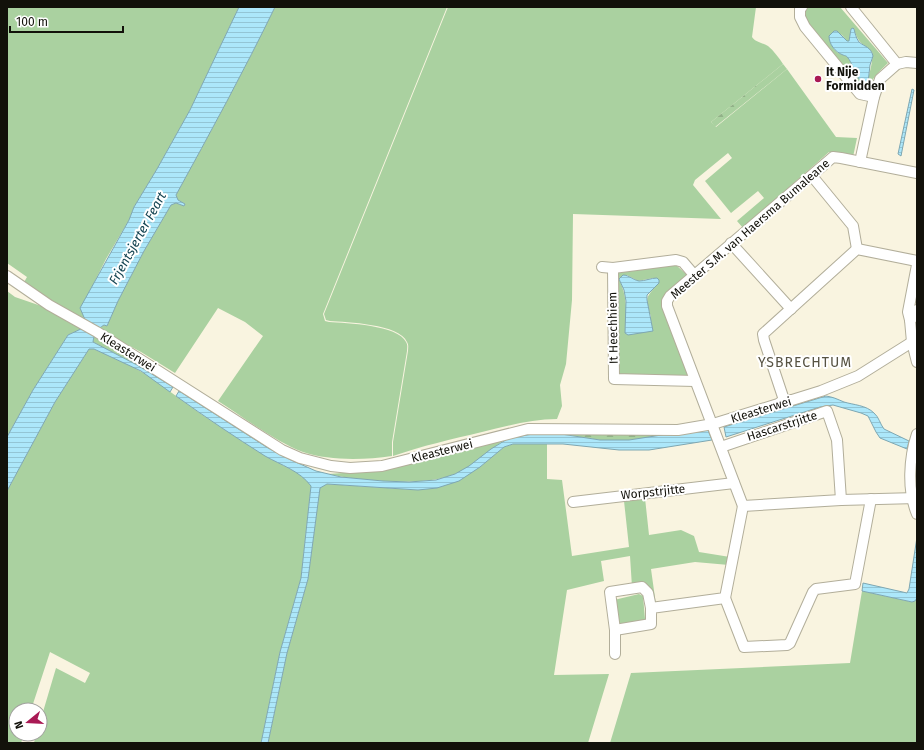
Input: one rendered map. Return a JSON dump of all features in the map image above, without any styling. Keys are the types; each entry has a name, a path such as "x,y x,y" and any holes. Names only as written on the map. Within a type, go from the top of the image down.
{"street":[{"path":"802,7 800,9 800,17 805,27 860,94 874,97"},
{"path":"851,7 897,64"},
{"path":"860,162 874,97 880,79 897,64 906,62 917,63"},
{"name":"Meester S.M. van Haersma Bumaleane","path":"712,424 667,306 667,301 670,296 833,157 917,173"},
{"path":"812,176 853,226 857,249"},
{"path":"731,243 791,309"},
{"path":"857,249 917,260"},
{"path":"784,400 763,334 857,249"},
{"path":"602,267 613,268 676,260 683,262 695,276"},
{"path":"917,265 908,312 912,342 917,362"},
{"name":"It Heechhiem","path":"613,268 614,379 696,381"},
{"name":"Kleasterwei","path":"7,276 49,305 97,332 282,450 300,458 331,466 350,468 382,466 528,429 678,430 712,424 778,404 784,400 792,400 858,376 912,342"},
{"path":"910,320 916,315 917,310"},
{"name":"Hascarstrjitte","path":"720,447 827,411 837,440 841,500"},
{"path":"712,424 743,506 725,598 744,647 787,645 790,643 813,592 816,589 855,584 871,499"},
{"path":"917,434 910,461 917,514"},
{"name":"Worpstrjitte","path":"573,502 734,483"},
{"path":"743,506 841,500 915,498"},
{"path":"615,630 651,624 651,608 648,593 642,587 610,592 615,630 615,654"},
{"path":"651,608 725,598"}],"green space":[{"path":"7,7 239,7 190,110 134,207 129,220 106,259 90,291 82,312 86,322 23,284 27,277 7,263"},
{"path":"275,7 447,7 323,314 325,321 329,322 383,328 401,336 407,343 392,442 392,456 347,459 324,457 303,452 271,436 218,401 263,336 245,322 218,308 175,373 141,352 98,329 104,325 107,326 144,251 171,205 176,203 184,206 185,204 178,200 176,195 239,78"},
{"path":"448,7 756,7 752,37 753,39 768,46 783,64 711,122 716,127 787,69 836,137 857,138 853,157 829,152 743,228 737,221 764,198 758,191 731,213 705,181 732,158 728,153 695,180 693,185 721,219 573,214 572,300 566,364 560,385 562,406 557,419 538,420 510,425 437,443 393,456 393,442 408,343 402,336 394,331 372,325 330,321 326,320 324,314"},
{"path":"807,7 840,7 888,63 873,79 868,91 864,92 809,29 803,15","holes":["851,29 854,29 859,40 872,52 871,68 866,83 857,76 847,57 834,49 829,36 834,31 849,41"]},
{"path":"783,64 787,69 715,127 711,122"},
{"path":"675,264 688,276 662,299 690,377 618,374 614,276 618,268","holes":["627,275 638,281 653,278 659,283 651,292 647,302 651,317 625,328 626,304 624,291 619,279"]},
{"path":"7,291 15,297 50,309 83,328 68,335 33,390 7,437"},
{"path":"94,334 170,383 173,387 137,365 93,342"},
{"path":"89,349 94,349 147,375 201,414 248,445 296,472 306,479 311,486 301,578 280,652 261,743 34,743 48,742 48,702 46,702 56,668 85,683 90,673 50,652 34,702 8,702 8,742 21,742 7,743 7,491 55,402"},
{"path":"561,434 670,435 629,440 600,440"},
{"path":"503,441 461,471 442,478 410,482 393,482 358,479 328,474 358,472"},
{"path":"513,444 547,444 547,479 562,480 572,556 629,547 624,501 645,498 649,535 681,530 694,536 699,552 730,557 729,565 695,562 651,569 656,605 647,588 632,587 630,556 601,561 604,581 567,590 554,675 609,674 588,743 268,743 287,653 308,579 320,487 327,484 418,490 480,467 504,447"},
{"path":"862,591 912,602 917,598 917,743 610,743 631,673 850,663"},
{"path":"639,594 643,596 645,619 643,623 620,626 617,622 614,600"}],"water":[{"name":"Frjentsjerter Feart","path":"239,7 275,7 239,78 176,195 178,200 185,204 184,206 176,203 171,205 144,251 107,326 104,325 99,328 93,339 93,342 137,365 173,387 170,392 141,371 94,349 89,349 55,402 7,491 7,437 33,390 68,335 83,328 86,322 80,308 129,220 134,207 190,110"},
{"path":"853,28 859,42 869,49 873,56 870,65 868,83 864,82 858,77 847,57 837,52 830,42 829,36 834,31 837,31 847,41 849,41 851,29"},
{"path":"912,89 914,90 901,156 898,154"},
{"path":"623,275 639,281 657,278 659,280 659,283 647,295 653,331 628,335 625,333 626,301 624,290 619,279"},
{"path":"179,391 268,448 291,460 316,471 341,477 383,481 409,482 436,480 455,474 469,466 491,449 509,438 539,433 561,434 600,440 629,440 707,428 712,440 649,450 619,450 563,444 513,444 504,447 480,467 459,481 437,488 418,490 327,484 320,488 308,579 287,653 268,743 261,743 280,652 301,578 311,486 296,472 265,456 176,396"},
{"path":"826,396 871,410 877,416 884,429 909,441 907,449 880,438 868,416 833,405 820,407 726,437 724,427"},
{"path":"917,537 917,598 915,601 912,602 862,591 863,583 907,593 909,589"}],"place":[{"name":"It Nije Formidden","path":"818,79"}],"district":[{"name":"YSBRECHTUM","path":"805,362"}]}
